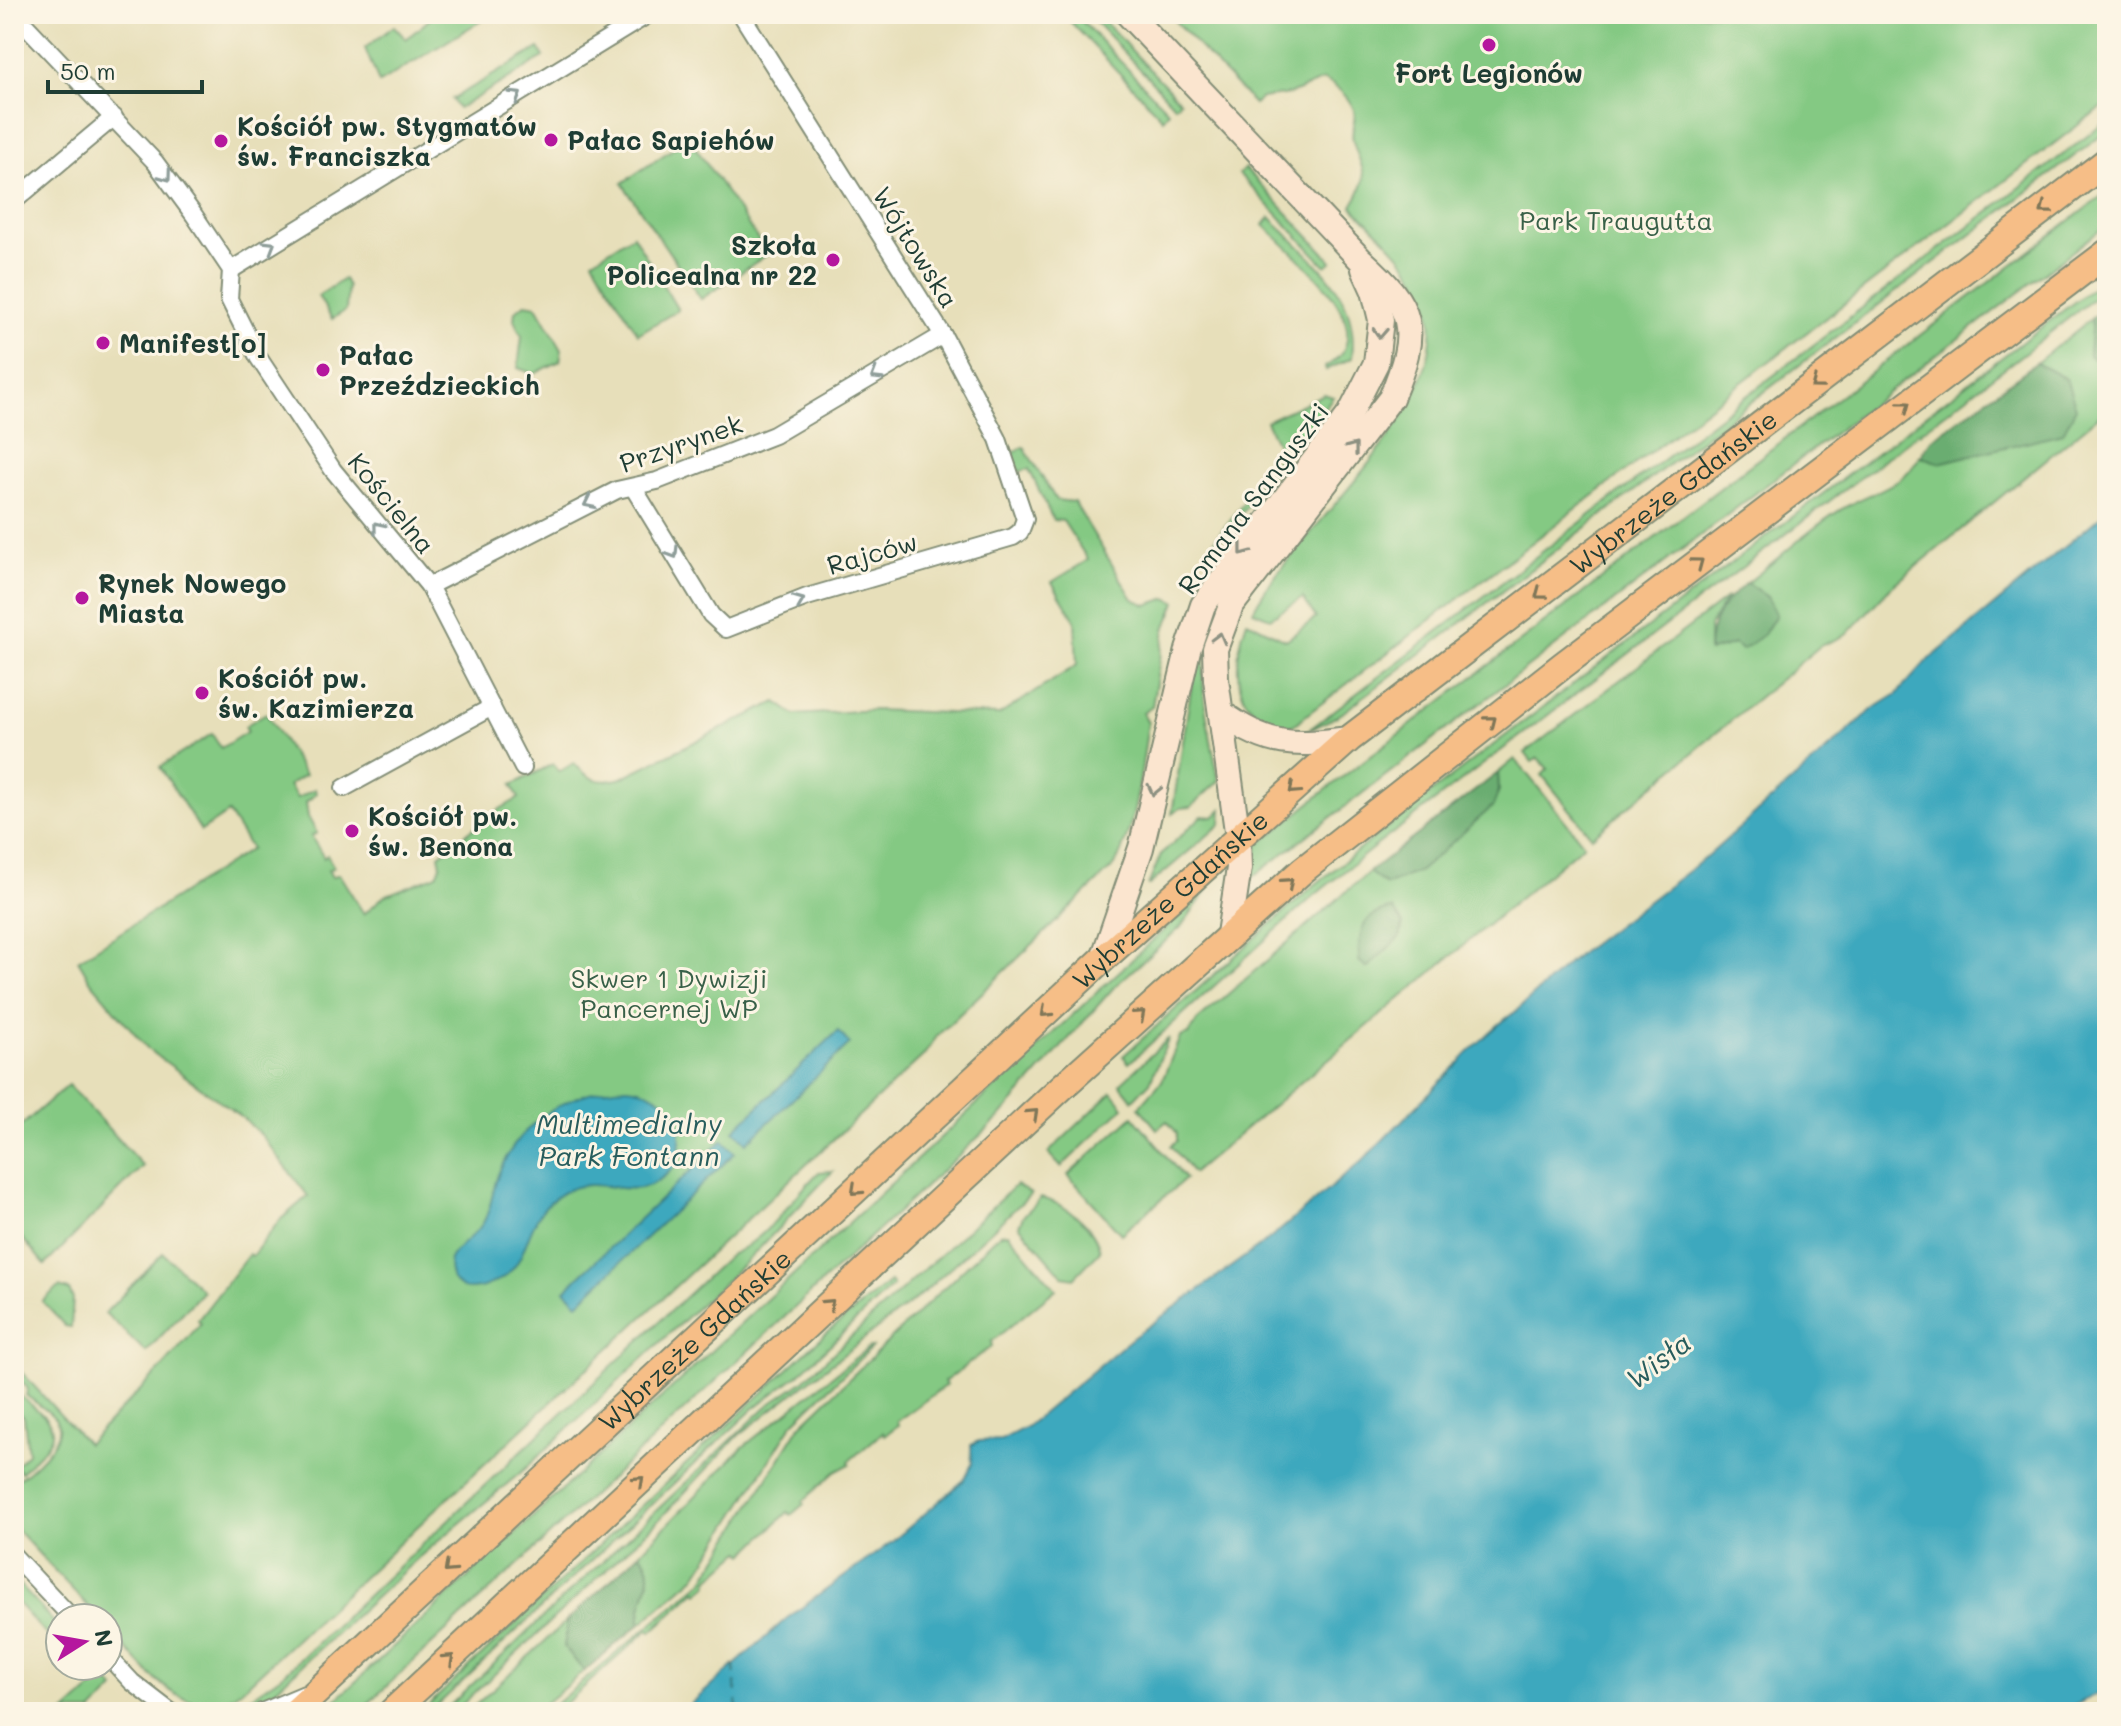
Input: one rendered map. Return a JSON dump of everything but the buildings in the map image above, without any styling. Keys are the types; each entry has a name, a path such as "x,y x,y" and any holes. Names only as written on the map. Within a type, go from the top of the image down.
{"main road":[{"name":"Wybrzeże Gdańskie","path":"295,1712 1103,959 1349,739 2107,161"},
{"path":"392,1712 1229,934 1412,782 2107,253"}],"street":[{"path":"15,14 155,162 231,270 649,14"},
{"name":"Wójtowska","path":"741,14 943,335 998,439 1022,526"},
{"name":"Romana Sanguszki","path":"1128,14 1360,259 1392,288 1405,309 1408,343 1391,398 1231,606 1215,649 1238,838 1239,868 1229,934"},
{"path":"14,201 114,117"},
{"name":"Romana Sanguszki","path":"1103,959 1141,848 1188,650 1203,605 1350,414 1376,363 1381,320 1374,291 1360,259"},
{"name":"Kościelna","path":"231,270 229,299 258,357 333,470 429,586 523,768"},
{"name":"Przyrynek","path":"429,586 584,505 657,481 774,435 943,335"},
{"name":"Rajców","path":"633,487 711,615 726,629 807,597 1022,526"},
{"path":"344,788 492,707"},
{"path":"1223,714 1246,731 1276,743 1349,739"},
{"path":"14,1556 57,1602"},
{"path":"124,1672 163,1710"},
{"path":"262,1712 322,1687"}],"green space":[{"path":"436,14 478,14 482,20 379,83 365,48 394,26 406,39"},
{"path":"1063,14 1075,14 1169,112 1163,119"},
{"path":"1088,14 1097,14 1180,101 1175,106"},
{"name":"Park Traugutta","path":"1168,14 2107,14 2107,103 1292,726 1272,722 1258,714 1247,703 1241,689 1239,657 1247,621 1286,640 1316,618 1303,598 1270,618 1253,611 1274,578 1398,423 1420,382 1431,341 1427,301 1405,262 1352,206 1364,179 1352,137 1354,110 1345,96 1323,80 1290,94 1261,98 1254,104"},
{"path":"539,48 544,57 458,109 452,99"},
{"path":"2107,121 2107,131 2102,135 1341,714 1306,732"},
{"path":"689,138 768,254 701,299 622,183"},
{"path":"1245,168 1332,261 1326,266 1239,174"},
{"path":"2107,192 2107,225 1241,886 1248,853 1327,789"},
{"path":"1270,217 1317,264 1341,296 1353,334 1352,358 1326,370 1325,367 1343,352 1347,333 1342,314 1313,273 1264,225"},
{"path":"633,235 678,310 638,334 593,260"},
{"path":"2107,277 2107,288 2015,360 1373,848 1315,895 1129,1063 1123,1056 1311,888 1416,804"},
{"path":"344,279 348,286 346,310 332,319 318,296"},
{"path":"525,304 537,306 562,350 560,361 534,374 518,368 522,336 514,320 515,311"},
{"path":"1390,305 1395,324 1393,353 1378,395 1220,603 1211,625 1203,669 1206,712 1219,781 1191,807 1181,808 1172,814 1195,663 1207,617 1367,403"},
{"path":"2107,306 2107,371 2089,355 2092,318"},
{"path":"2092,318 2089,355 2107,371 2107,409 1889,589 1846,635 1820,646 1592,837 1542,775 1548,769 1538,758 1532,762 1525,753 1728,597 1709,626 1709,651 1735,644 1742,650 1764,634 1776,614 1767,597 1747,583 1839,511 1898,480 1920,456 1939,463 2066,379 2036,363"},
{"path":"2036,363 2066,379 2076,408 2063,433 1939,463 1920,456 1931,440"},
{"path":"1324,394 1333,397 1216,546 1212,544 1281,453 1266,421"},
{"name":"Skwer 1 Dywizji Pancernej WP","path":"1024,447 1056,500 1074,502 1133,599 1147,605 1167,598 1176,602 1165,629 1152,707 1143,713 1148,723 1137,796 1115,865 937,1036 924,1055 245,1687 224,1701 206,1704 174,1693 158,1682 124,1646 124,1602 84,1602 14,1527 14,1481 45,1455 57,1437 58,1428 53,1416 26,1395 28,1389 24,1384 17,1386 14,1364 87,1444 161,1369 201,1323 198,1320 249,1254 252,1256 280,1220 308,1196 262,1136 244,1119 148,1049 91,982 78,960 251,849 228,813 201,831 160,767 212,734 221,748 248,731 245,726 266,713 305,775 289,785 297,798 315,789 316,794 306,802 308,817 317,833 311,836 324,858 327,855 334,867 328,870 332,877 339,874 364,914 384,896 437,875 441,865 439,855 493,813 519,798 512,785 553,764 559,772 574,763 594,779 619,779 776,702 795,715 875,710 999,715 1077,665 1075,620 1052,582 1088,560 1063,521 1053,520 1029,469 1018,472 1012,453"},
{"path":"1747,583 1767,597 1776,615 1764,634 1742,650 1734,644 1709,652 1714,621 1731,597"},
{"path":"1515,759 1584,844 1193,1173 1171,1146 1177,1141 1177,1133 1167,1121 1157,1129 1139,1107 1162,1081 1180,1037 1189,1034 1197,1021 1369,872 1386,885 1499,790 1498,773"},
{"path":"1498,773 1499,790 1493,806 1420,871 1386,885 1369,872"},
{"path":"1222,809 1221,824 1148,886 1161,854 1202,816 1214,817"},
{"path":"1209,888 1180,928 1115,986 999,1118 359,1712 323,1712"},
{"path":"1393,909 1403,924 1400,937 1367,968 1359,961 1364,926 1374,914"},
{"path":"1169,1038 1150,1082 1133,1100 1120,1084"},
{"path":"68,1085 143,1166 45,1265 14,1229 14,1132"},
{"path":"1112,1092 1124,1107 1061,1167 1048,1153"},
{"path":"1133,1116 1185,1179 1121,1234 1068,1175"},
{"path":"833,1171 753,1255 525,1469 418,1558 275,1690 248,1706 251,1697 284,1674 730,1255 768,1229 819,1172"},
{"path":"1016,1185 1031,1194 922,1294 739,1435 654,1525 454,1712 443,1712 766,1407 804,1380"},
{"path":"1041,1198 1060,1205 1078,1217 1097,1242 1100,1251 1074,1278 1063,1276 1019,1225 1023,1216"},
{"path":"1008,1233 1056,1289 991,1342 992,1346 944,1382 946,1385 897,1421 898,1425 885,1435 883,1432 849,1461 850,1464 835,1472 791,1515 788,1512 745,1554 741,1551 708,1580 709,1584 698,1593 696,1591 651,1632 648,1630 557,1711 546,1712 703,1581 800,1426 1000,1234"},
{"path":"163,1253 203,1291 146,1352 105,1313"},
{"path":"890,1282 893,1286 799,1374 753,1409 430,1712 421,1712 824,1335"},
{"path":"59,1287 69,1290 73,1299 71,1327 65,1326 42,1301"},
{"path":"872,1347 793,1423 696,1576 640,1624 649,1570 640,1553 743,1447"},
{"path":"19,1395 44,1417 52,1432 44,1449 21,1472 15,1466 28,1453 24,1417 14,1408 14,1400"},
{"path":"640,1553 649,1570 649,1579 640,1624 584,1671 564,1647 568,1620"},
{"path":"14,1579 44,1612 44,1632 14,1599"},
{"path":"568,1620 564,1647 584,1671 535,1712 468,1712"},
{"path":"89,1682 109,1682 115,1689 92,1712 66,1712 94,1687"}],"water":[{"name":"Wisła","path":"2107,511 2107,1688 2063,1712 682,1712 786,1619 893,1541 964,1480 972,1464 971,1445 979,1441 1001,1440 1026,1427 1131,1339 1272,1237 1362,1161 1477,1045 1580,953 1708,856 1873,709 1897,694 1924,664"},
{"path":"838,1031 850,1044 747,1143 734,1130"},
{"name":"Multimedialny Park Fontann","path":"627,1087 656,1096 674,1114 680,1140 673,1168 645,1187 632,1189 593,1185 564,1192 541,1212 521,1256 508,1274 483,1287 465,1289 456,1284 450,1274 450,1259 483,1223 500,1170 522,1136 552,1110 569,1101 607,1089"},
{"path":"723,1140 735,1153 578,1303 565,1290"}],"ferry route":[{"path":"734,1664 737,1712"}],"place":[{"name":"Fort Legionów","path":"1489,45"},
{"name":"Pałac Sapiehów","path":"551,140"},
{"name":"Kościół pw. Stygmatów św. Franciszka","path":"221,141"},
{"name":"Szkoła Policealna nr 22","path":"833,260"},
{"name":"Manifest[o]","path":"103,343"},
{"name":"Pałac Przeździeckich","path":"323,370"},
{"name":"Rynek Nowego Miasta","path":"82,598"},
{"name":"Kościół pw. św. Kazimierza","path":"202,693"},
{"name":"Kościół pw. św. Benona","path":"352,831"}]}
